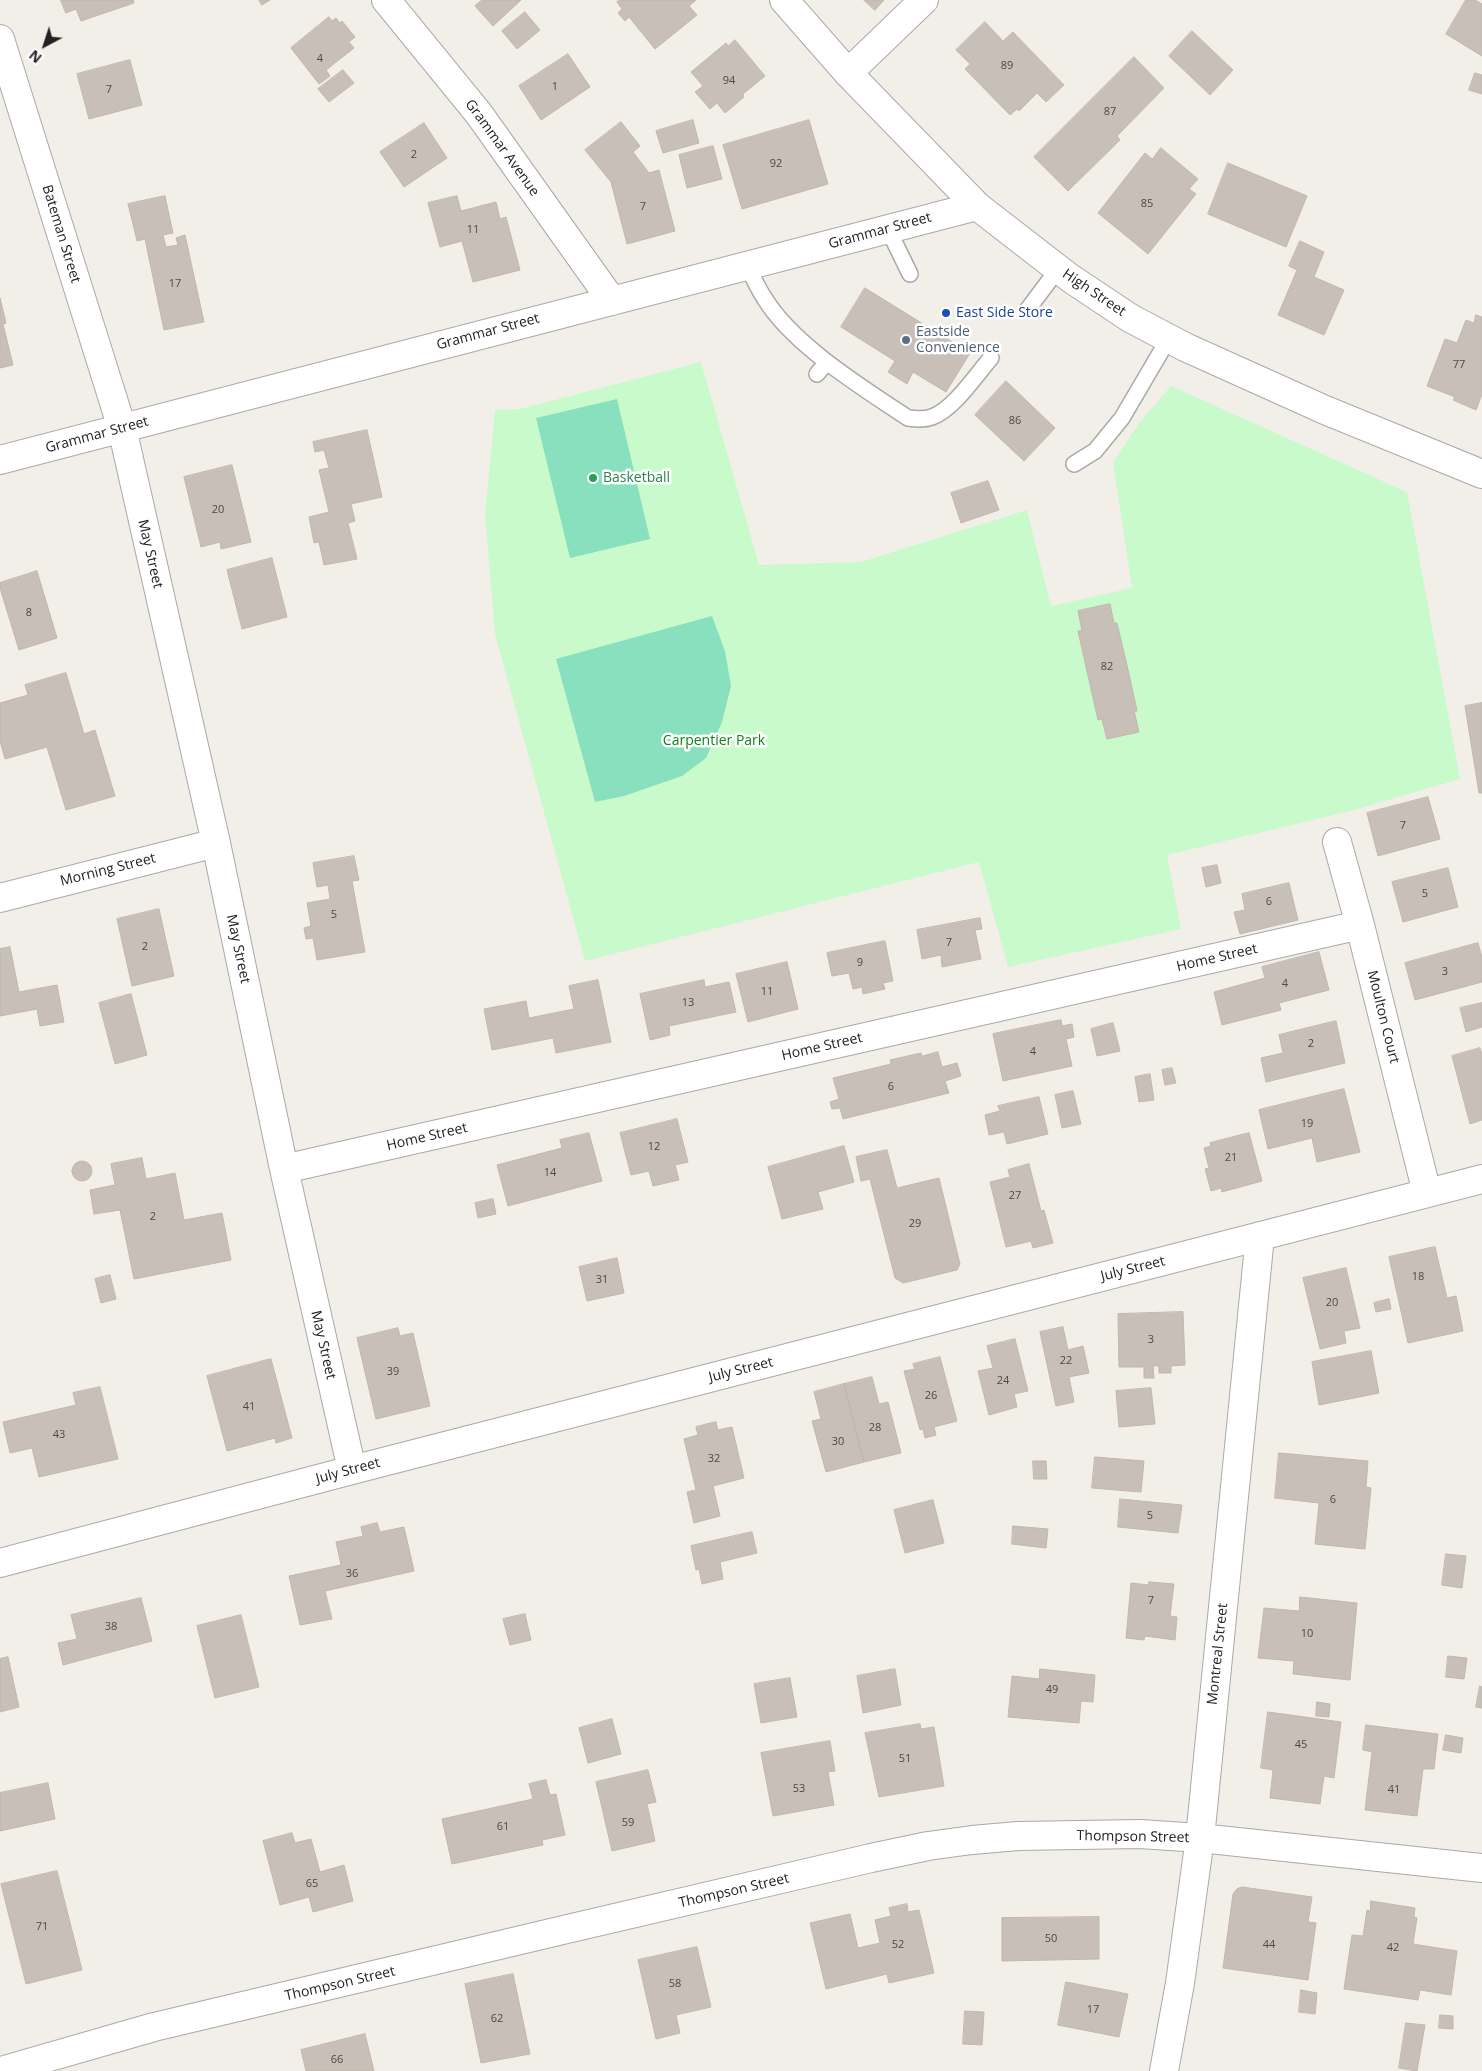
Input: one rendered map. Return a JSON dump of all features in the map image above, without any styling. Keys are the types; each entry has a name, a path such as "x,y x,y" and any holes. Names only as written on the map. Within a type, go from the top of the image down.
{"street":[{"name":"Grammar Avenue","path":"386,0 474,108 612,301"},
{"name":"High Street","path":"784,0 848,73 977,206 1058,269 1130,318 1168,338 1325,410 1482,474"},
{"path":"848,73 924,0"},
{"name":"Bateman Street","path":"0,39 122,428"},
{"name":"Grammar Street","path":"0,460 977,206"},
{"name":"May Street","path":"122,428 216,843 284,1169 352,1470"},
{"name":"Moulton Court","path":"1338,842 1427,1193"},
{"name":"Morning Street","path":"0,898 216,843"},
{"name":"Home Street","path":"284,1169 1360,925"},
{"name":"July Street","path":"0,1563 352,1470 1482,1180"},
{"name":"Montreal Street","path":"1164,2071 1180,1983 1200,1838 1260,1236"},
{"name":"Thompson Street","path":"1,2071 154,2028 563,1930 928,1846 1018,1836 1140,1834 1200,1838 1482,1868"}],"lane":[{"path":"888,229 910,274"},
{"path":"747,265 765,300 788,328 827,362 908,418 922,419 932,417 948,408 991,358"},
{"path":"1028,309 1058,269"},
{"path":"1074,464 1095,451 1122,418 1168,338"},
{"path":"817,374 827,362"}],"green space":[{"name":"Carpentier Park","path":"701,362 759,565 861,562 1027,510 1051,606 1132,588 1113,463 1139,423 1171,386 1407,492 1460,779 1350,811 1167,855 1181,929 1008,967 979,862 585,961 495,634 485,515 495,410 520,409"},
{"name":"Basketball","path":"617,399 650,539 570,558 536,418"},
{"path":"712,616 725,651 731,686 722,722 706,758 682,776 624,796 595,802 556,659"}],"building":[{"path":"61,0 133,0 134,3 81,21 76,9 66,13"},
{"path":"259,0 270,0 262,5"},
{"path":"482,0 521,0 493,26 475,6"},
{"path":"620,0 696,0 689,6 697,15 655,49 629,17 625,21 618,13 622,9 617,2"},
{"path":"864,0 884,0 875,10"},
{"path":"1466,0 1475,0 1482,4 1482,56 1446,34"},
{"path":"525,12 540,30 517,49 502,31"},
{"path":"329,17 332,21 336,18 340,23 342,21 355,37 349,42 354,48 326,70 330,76 319,84 291,48"},
{"path":"985,22 1003,41 1013,32 1064,85 1046,102 1037,93 1019,111 1017,109 1010,115 965,69 970,64 956,50"},
{"path":"1192,31 1233,70 1210,95 1169,56"},
{"path":"735,40 765,76 743,94 744,97 725,113 717,103 710,109 695,92 703,86 691,72 726,43 728,46"},
{"path":"568,54 590,87 541,120 519,86"},
{"path":"1134,57 1164,88 1117,136 1120,140 1068,191 1034,157"},
{"path":"130,60 142,105 89,119 77,74"},
{"path":"343,70 354,83 329,102 318,89"},
{"path":"1475,73 1482,75 1482,94 1469,90"},
{"path":"693,120 699,143 663,153 656,131"},
{"path":"809,120 828,184 742,209 723,145"},
{"path":"621,122 640,146 633,152 649,173 659,170 675,231 627,244 611,182 585,150"},
{"path":"424,123 447,158 404,187 380,152"},
{"path":"713,146 722,179 687,188 679,155"},
{"path":"1161,148 1198,179 1189,189 1196,194 1148,254 1098,213 1145,153 1152,159"},
{"path":"1228,163 1307,196 1286,247 1208,214"},
{"path":"165,196 173,233 163,235 166,247 178,245 176,238 185,235 204,322 164,330 145,239 137,241 128,204"},
{"path":"457,196 461,211 496,202 500,219 506,217 520,270 473,282 462,241 440,247 428,203"},
{"path":"1300,241 1324,252 1314,277 1344,290 1324,335 1278,315 1297,270 1289,266"},
{"name":"Eastside Convenience","path":"865,288 970,353 946,392 913,372 907,384 888,372 895,361 841,327"},
{"path":"0,298 6,323 3,324 13,365 0,368"},
{"path":"1476,315 1482,317 1482,394 1476,410 1453,400 1455,397 1427,386 1445,339 1457,343 1466,320 1474,323"},
{"path":"1006,381 1055,428 1024,461 975,415"},
{"path":"367,430 382,497 351,504 355,521 348,523 357,559 324,565 319,542 314,543 309,517 329,512 319,470 329,468 324,450 315,452 313,442"},
{"path":"232,465 251,542 221,549 220,542 201,547 184,477"},
{"path":"988,481 999,510 961,523 951,493"},
{"path":"272,558 287,617 242,629 227,570"},
{"path":"37,571 57,638 19,650 0,583"},
{"path":"1110,604 1114,623 1117,623 1129,674 1137,711 1134,711 1139,732 1107,739 1102,719 1098,720 1078,631 1082,631 1078,611"},
{"path":"66,673 84,734 95,730 115,796 66,810 47,747 5,759 0,741 0,703 28,695 25,685"},
{"path":"1482,703 1482,793 1479,793 1465,706"},
{"path":"1428,797 1440,839 1378,856 1367,813"},
{"path":"354,856 359,880 352,881 365,952 317,960 313,938 306,939 304,928 311,926 307,903 330,899 328,885 317,887 313,863"},
{"path":"1217,865 1221,883 1206,887 1202,868"},
{"path":"1448,868 1458,907 1403,922 1392,882"},
{"path":"1289,883 1298,920 1240,934 1234,912 1245,910 1242,894"},
{"path":"159,909 174,976 132,986 117,919"},
{"path":"980,918 982,929 975,930 981,959 942,967 941,955 922,959 917,930"},
{"path":"885,941 893,981 883,983 885,989 863,994 862,987 853,989 849,973 832,976 827,953"},
{"path":"1478,943 1482,958 1482,982 1415,1000 1405,963"},
{"path":"10,947 19,992 57,985 64,1022 40,1026 37,1009 0,1016 0,949"},
{"path":"1319,952 1329,990 1279,1003 1281,1010 1222,1025 1214,992 1265,978 1262,967"},
{"path":"787,962 798,1009 748,1022 736,974"},
{"path":"598,980 611,1042 556,1053 553,1038 492,1050 484,1009 526,1001 529,1018 574,1009 569,986"},
{"path":"704,980 705,987 729,982 736,1012 669,1026 670,1035 650,1040 640,994"},
{"path":"131,994 147,1055 115,1064 99,1003"},
{"path":"1482,1003 1482,1027 1466,1032 1460,1008"},
{"path":"1061,1020 1062,1026 1072,1024 1074,1037 1066,1039 1072,1066 1003,1081 993,1034"},
{"path":"1336,1021 1345,1063 1266,1082 1261,1058 1283,1053 1279,1035"},
{"path":"1113,1023 1120,1051 1097,1056 1091,1029"},
{"path":"1480,1048 1482,1055 1482,1120 1470,1124 1452,1056"},
{"path":"938,1052 942,1067 957,1063 961,1076 945,1081 949,1093 843,1119 840,1108 832,1109 830,1102 839,1099 833,1078 891,1064 890,1060 921,1053 922,1056"},
{"path":"1172,1068 1176,1083 1165,1085 1162,1070"},
{"path":"1150,1074 1154,1100 1139,1102 1135,1077"},
{"path":"1344,1089 1360,1152 1317,1162 1312,1138 1268,1149 1259,1110"},
{"path":"1073,1091 1081,1124 1062,1128 1055,1095"},
{"path":"1039,1097 1048,1134 1007,1144 1004,1132 989,1135 985,1115 1000,1111 998,1106"},
{"path":"677,1119 688,1162 675,1165 679,1180 653,1186 649,1171 631,1175 620,1133"},
{"path":"589,1133 602,1181 508,1206 497,1165 562,1148 560,1140"},
{"path":"1249,1133 1262,1181 1222,1192 1221,1188 1211,1191 1205,1169 1209,1168 1204,1148 1211,1146 1210,1143"},
{"path":"844,1146 854,1182 818,1192 823,1209 782,1219 768,1167"},
{"path":"887,1150 897,1188 939,1178 960,1264 957,1270 903,1283 895,1278 870,1179 861,1181 856,1157"},
{"path":"142,1158 146,1179 175,1173 184,1220 222,1213 231,1260 134,1279 120,1210 94,1214 90,1190 115,1185 111,1164"},
{"path":"82,1161 89,1164 92,1171 89,1178 82,1181 75,1178 72,1171 75,1164"},
{"path":"1029,1164 1041,1211 1044,1210 1053,1243 1033,1248 1031,1241 1006,1247 990,1182 1010,1177 1008,1170"},
{"path":"493,1199 496,1214 478,1218 475,1203"},
{"path":"1435,1247 1447,1298 1456,1296 1463,1331 1408,1343 1389,1257"},
{"path":"617,1258 624,1293 587,1301 579,1267"},
{"path":"1346,1268 1360,1328 1344,1331 1346,1343 1320,1349 1303,1278"},
{"path":"110,1275 116,1299 101,1303 95,1279"},
{"path":"1389,1299 1391,1309 1376,1312 1374,1303"},
{"path":"1183,1312 1185,1365 1171,1366 1171,1373 1159,1373 1159,1366 1153,1366 1154,1378 1144,1378 1144,1367 1119,1367 1118,1314"},
{"path":"1063,1327 1068,1350 1083,1346 1089,1373 1069,1377 1074,1402 1056,1406 1040,1332"},
{"path":"398,1328 400,1336 413,1333 430,1406 376,1419 357,1338"},
{"path":"1015,1339 1028,1391 1014,1394 1017,1407 989,1415 978,1371 993,1368 987,1346"},
{"path":"1371,1351 1379,1393 1319,1405 1312,1362"},
{"path":"940,1357 957,1421 934,1427 936,1435 925,1438 923,1429 920,1430 904,1371 915,1369 913,1364"},
{"path":"271,1359 292,1438 276,1443 275,1438 227,1451 207,1376"},
{"path":"872,1377 879,1404 888,1402 901,1453 864,1462 844,1384"},
{"path":"844,1384 864,1462 826,1472 812,1421 821,1419 814,1392"},
{"path":"100,1387 118,1459 39,1477 32,1448 10,1453 3,1422 76,1405 73,1393"},
{"path":"1151,1388 1155,1424 1119,1427 1116,1391"},
{"path":"716,1422 718,1430 732,1427 744,1478 713,1486 720,1516 694,1523 687,1492 696,1490 684,1439 698,1435 696,1427"},
{"path":"1279,1453 1368,1461 1366,1487 1371,1488 1365,1549 1315,1544 1319,1503 1275,1498"},
{"path":"1095,1457 1144,1461 1141,1492 1092,1488"},
{"path":"1033,1461 1046,1461 1047,1479 1034,1479"},
{"path":"1120,1499 1182,1505 1178,1533 1118,1527"},
{"path":"933,1500 944,1543 905,1553 894,1510"},
{"path":"377,1523 380,1532 404,1527 414,1571 325,1591 332,1619 300,1625 289,1576 341,1565 336,1542 363,1536 361,1527"},
{"path":"1013,1526 1048,1529 1046,1548 1012,1544"},
{"path":"752,1532 757,1553 720,1562 723,1579 702,1584 699,1569 696,1570 691,1546"},
{"path":"1446,1554 1466,1556 1462,1588 1442,1585"},
{"path":"1149,1582 1174,1584 1170,1616 1177,1617 1175,1640 1145,1636 1144,1640 1126,1638 1131,1583 1149,1585"},
{"path":"1300,1597 1357,1603 1350,1680 1293,1674 1294,1661 1258,1658 1264,1608 1299,1611"},
{"path":"141,1598 152,1641 63,1665 58,1643 77,1639 71,1615"},
{"path":"525,1614 531,1640 510,1645 503,1619"},
{"path":"241,1615 259,1687 215,1698 197,1626"},
{"path":"1448,1656 1467,1658 1464,1679 1446,1677"},
{"path":"8,1657 19,1707 0,1712 0,1659"},
{"path":"895,1669 901,1705 863,1713 857,1676"},
{"path":"1040,1669 1095,1675 1093,1702 1081,1701 1079,1723 1008,1717 1012,1676 1039,1679"},
{"path":"790,1678 797,1717 761,1723 754,1684"},
{"path":"1480,1686 1482,1687 1482,1708 1476,1707"},
{"path":"1317,1702 1330,1704 1329,1717 1316,1716"},
{"path":"1268,1712 1341,1722 1334,1778 1324,1776 1320,1804 1270,1798 1273,1770 1261,1768"},
{"path":"612,1719 621,1754 588,1763 579,1728"},
{"path":"920,1724 921,1729 934,1727 944,1786 879,1797 865,1733"},
{"path":"1366,1725 1438,1734 1434,1769 1423,1769 1417,1816 1365,1810 1372,1752 1363,1750"},
{"path":"1446,1735 1463,1738 1461,1753 1443,1750"},
{"path":"830,1741 835,1771 828,1772 834,1805 773,1816 761,1753"},
{"path":"648,1770 656,1802 647,1804 655,1841 612,1851 596,1782"},
{"path":"546,1780 550,1795 556,1794 565,1835 542,1840 543,1845 452,1864 442,1819 533,1799 529,1784"},
{"path":"48,1783 55,1819 0,1831 0,1793"},
{"path":"292,1833 295,1843 311,1839 320,1872 344,1865 353,1901 313,1912 309,1897 280,1905 263,1841"},
{"path":"57,1871 82,1970 26,1984 1,1884"},
{"path":"1242,1887 1312,1897 1308,1922 1316,1923 1308,1980 1223,1968 1233,1894"},
{"path":"1371,1901 1415,1908 1414,1917 1417,1918 1413,1944 1457,1951 1451,1995 1420,1990 1418,2000 1344,1989 1352,1935 1363,1936 1367,1910 1370,1911"},
{"path":"907,1904 908,1912 919,1910 934,1973 889,1983 887,1974 826,1989 810,1923 850,1914 858,1948 880,1943 875,1920 891,1916 889,1908"},
{"path":"1099,1917 1099,1959 1002,1961 1002,1918"},
{"path":"697,1947 711,2007 676,2015 680,2033 656,2039 638,1960"},
{"path":"513,1974 530,2054 481,2063 465,1984"},
{"path":"1066,1982 1128,1994 1119,2037 1058,2025"},
{"path":"1301,1990 1317,1993 1315,2014 1299,2012"},
{"path":"965,2011 984,2012 982,2045 963,2044"},
{"path":"1440,2015 1453,2016 1453,2029 1439,2028"},
{"path":"1406,2023 1425,2025 1417,2071 1399,2068"},
{"path":"365,2034 374,2071 306,2071 301,2050"}],"place":[{"name":"East Side Store","path":"946,313"},
{"name":"Eastside Convenience","path":"906,340"},
{"name":"Basketball","path":"593,478"}]}
